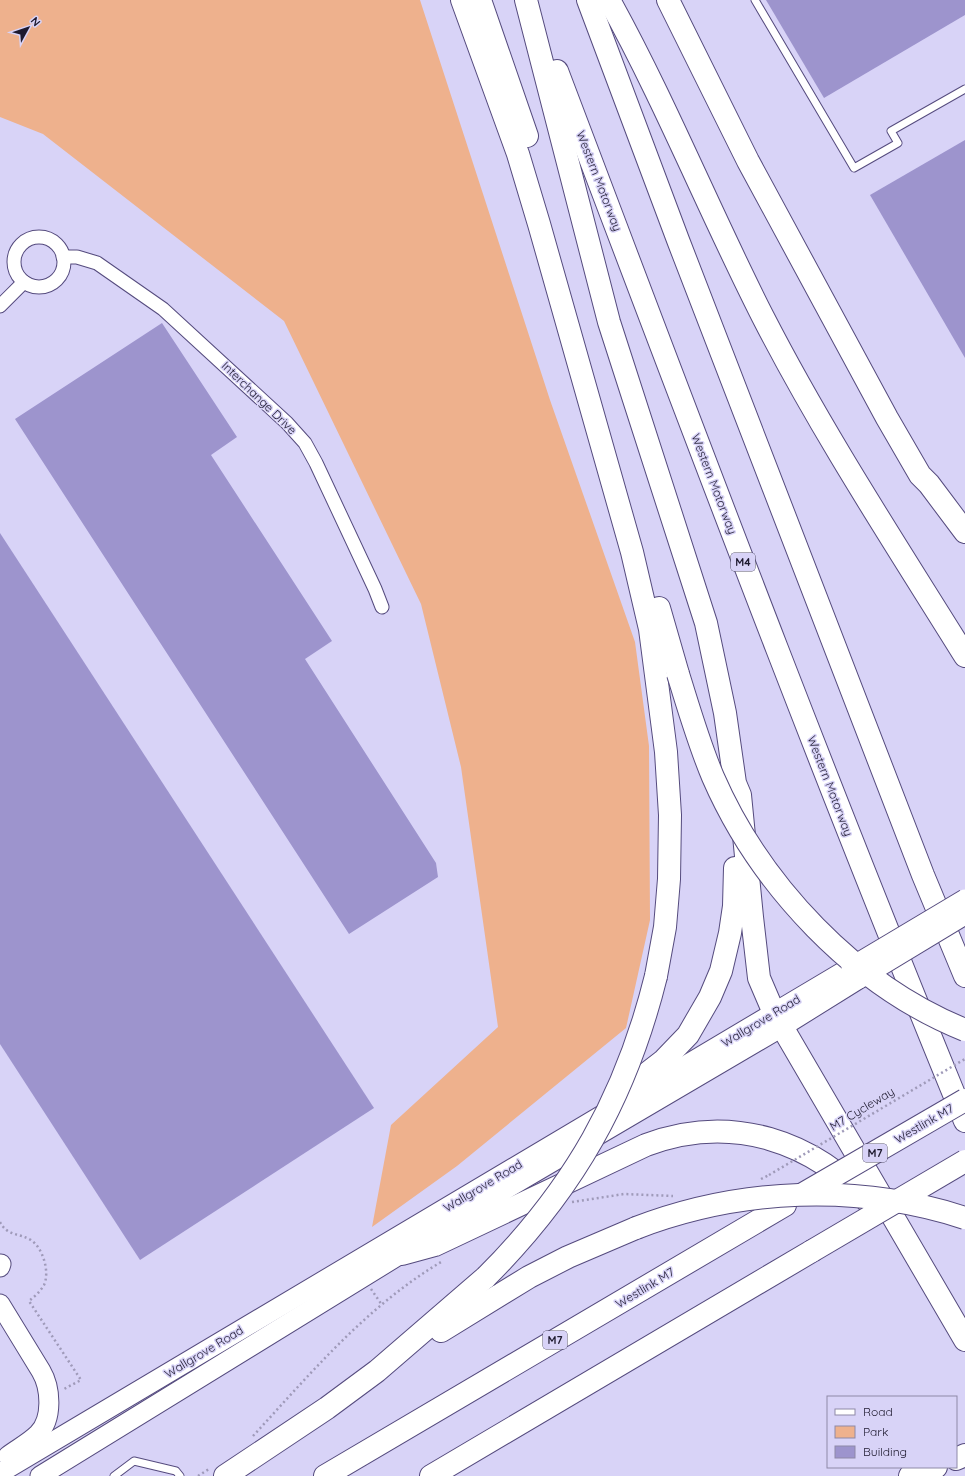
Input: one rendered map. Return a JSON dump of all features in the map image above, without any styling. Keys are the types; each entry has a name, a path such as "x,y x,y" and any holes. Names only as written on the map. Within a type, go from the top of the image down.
{"highway":[{"path":"231,1472 327,1408 377,1371 486,1277 522,1239 553,1201 582,1160 599,1129 636,1047 656,976 665,927 669,878 670,815 666,752 650,629 632,552 539,224 518,154 462,0"},
{"path":"480,0 528,137 678,674 698,736 714,778 738,826 767,871 800,912 834,946 871,976 921,1008 965,1030"},
{"path":"526,0 609,322 706,623 725,713 735,784 740,795 751,909 760,978 778,1020 965,1340"},
{"name":"Western Motorway","path":"530,0 768,628 869,886 965,1121"},
{"path":"588,0 681,247 897,808 965,976"},
{"path":"609,0 636,48 764,318 850,470 965,656"},
{"path":"668,0 773,209 887,418 920,475 929,484 965,532"},
{"path":"920,475 922,487 965,546"},
{"path":"634,1096 641,1078 663,1061 688,1035 710,997 721,971 730,933 734,906 734,840 731,793 735,784"},
{"name":"Westlink M7","path":"325,1476 965,1100"},
{"path":"402,1254 435,1245 646,1145 670,1137 700,1131 748,1134 800,1150 836,1172 854,1186 875,1209 896,1222"},
{"path":"431,1476 965,1161"},
{"path":"377,1371 529,1277 568,1257 636,1228 696,1208 735,1200 808,1194 847,1195 917,1205 965,1218"},
{"path":"910,1476 933,1468"}],"main road":[{"name":"Wallgrove Road","path":"40,1476 402,1254 855,973 965,899"},
{"name":"Wallgrove Road","path":"855,973 965,915"},
{"name":"Wallgrove Road","path":"0,1473 634,1096 778,1020"},
{"path":"0,1304 41,1370 47,1381 49,1391 48,1414 39,1433 0,1462"}],"street":[{"path":"39,237 52,240 61,251 63,257 62,270 55,281 43,287 30,285 24,282 16,270 14,257 21,245 26,240 39,237"},
{"name":"Interchange Drive","path":"63,257 77,257 97,263 163,309 249,387 306,444 375,588 382,608"},
{"path":"0,306 24,282"}],"lane":[{"path":"755,0 854,168 898,143 891,131 965,89"},
{"path":"114,1476 134,1461 176,1471 180,1476"}],"path":[{"name":"M7 Cycleway","path":"769,1175 965,1059"},
{"path":"0,1222 8,1232 31,1241 39,1249 43,1258 46,1278 44,1285 29,1301 82,1380 63,1390"}],"green space":[{"path":"0,0 420,0 550,400 635,642 649,746 650,920 626,1028 457,1166 372,1227 391,1125 498,1027 461,767 421,604 284,321 43,134 0,117"}],"building":[{"path":"766,0 965,0 965,15 824,98"},
{"path":"965,140 965,358 870,195"},
{"path":"162,323 237,437 211,455 332,641 305,659 436,863 438,877 349,934 15,419"},
{"path":"0,533 374,1108 140,1260 0,1044"}]}
